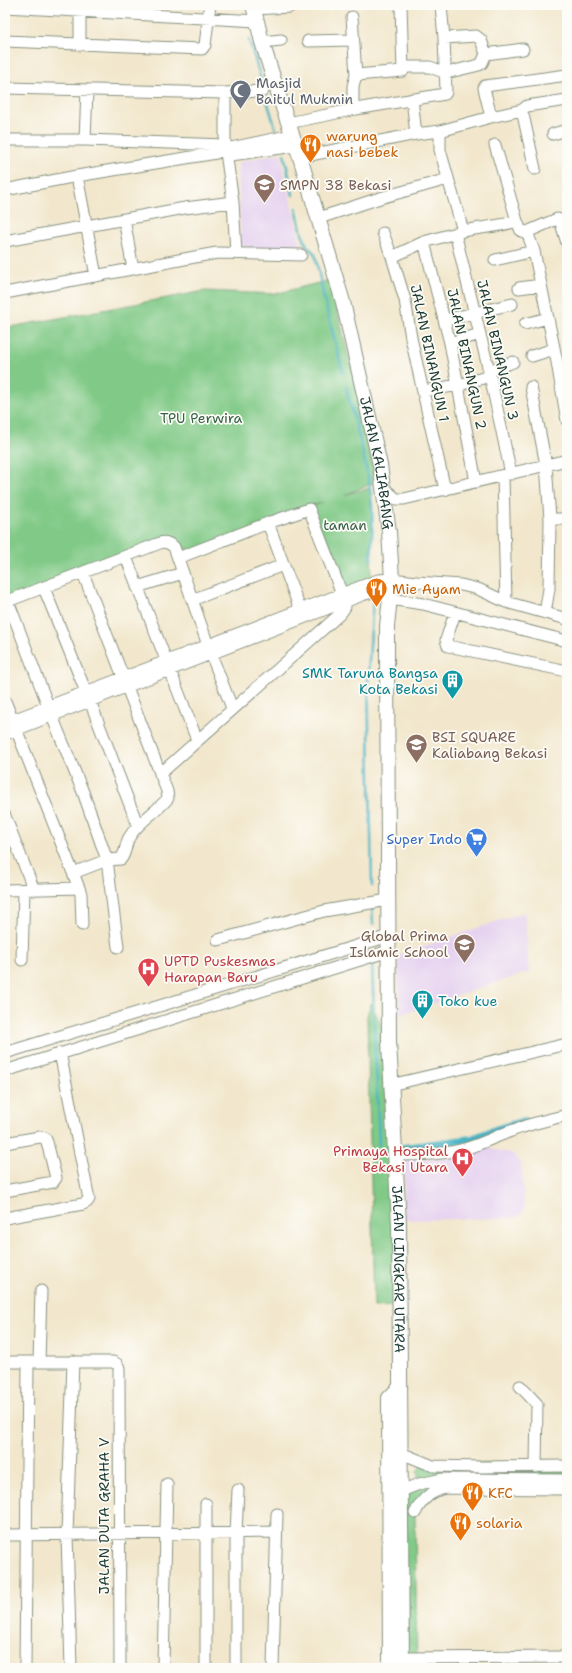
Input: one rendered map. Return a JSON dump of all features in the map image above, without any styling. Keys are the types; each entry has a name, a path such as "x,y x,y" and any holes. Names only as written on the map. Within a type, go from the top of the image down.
{"main road":[{"name":"JALAN KALIABANG","path":"255,12 287,141 319,218 343,302 380,466 389,532 386,587 387,652 385,901 378,939"},
{"name":"JALAN LINGKAR UTARA","path":"378,939 396,1153 399,1224 402,1663"},
{"path":"390,1668 389,1398 400,1387"}],"street":[{"path":"5,41 202,49 205,45 210,18 210,5"},
{"path":"5,6 80,10 122,9 210,18 289,7 293,5"},
{"path":"356,75 403,71 401,5"},
{"path":"287,141 356,109 442,95 446,92 441,5"},
{"path":"80,10 80,45"},
{"path":"352,17 356,75 352,86 356,109"},
{"path":"404,67 430,67 446,73 479,66 482,63 486,54 479,37 444,38"},
{"path":"262,42 281,40"},
{"path":"308,41 353,40"},
{"path":"486,54 523,49"},
{"path":"491,117 484,88 485,86 567,75"},
{"path":"5,88 224,93 263,91"},
{"path":"85,140 87,90"},
{"path":"224,93 224,151 233,202 236,253"},
{"path":"412,100 416,134"},
{"path":"5,190 77,176 287,141 440,132 491,117 522,110 527,106 567,100"},
{"path":"522,110 535,169"},
{"path":"553,134 567,130"},
{"name":"JALAN BINANGUN 3","path":"440,132 440,150 448,179 489,373 507,475 506,602"},
{"path":"5,140 85,140 224,151"},
{"path":"495,145 517,222 521,231 527,232 557,219 560,220 567,243"},
{"path":"77,176 96,276"},
{"path":"319,218 380,198 448,179"},
{"path":"5,242 185,208 233,202"},
{"path":"124,219 133,270"},
{"path":"392,257 424,242 459,232 484,226 505,225 517,222"},
{"path":"527,232 534,251 554,349 562,361 567,421"},
{"name":"JALAN BINANGUN 1","path":"383,233 405,300 411,338 445,490"},
{"name":"JALAN BINANGUN 2","path":"424,242 450,343 476,482"},
{"path":"495,260 534,251"},
{"path":"5,293 133,270 200,256 236,253 301,255"},
{"path":"519,288 541,285"},
{"path":"444,320 512,304"},
{"path":"525,324 548,318"},
{"path":"450,343 480,334"},
{"path":"532,356 554,349"},
{"path":"423,391 459,385 514,362"},
{"path":"531,387 546,465 550,519 549,589 545,613"},
{"path":"382,486 396,499 416,497 567,460"},
{"path":"160,774 232,708 340,614 345,607 344,598 309,509 268,523 178,558"},
{"path":"550,519 567,519"},
{"path":"268,523 300,609"},
{"path":"118,947 107,860 84,792 6,602 126,558 165,542 174,547 232,708"},
{"path":"126,558 197,740"},
{"path":"192,600 283,565"},
{"path":"73,873 107,860 121,859 126,851 129,836 168,798 167,791 83,573"},
{"path":"137,587 183,573"},
{"path":"5,734 12,724 50,711 361,591 417,582 461,585 478,589 506,602 567,618"},
{"path":"386,587 423,604 567,641"},
{"path":"44,588 88,696 138,826"},
{"path":"210,649 300,609 344,598"},
{"path":"455,613 446,640 448,646 567,671"},
{"path":"5,701 12,724 79,888 81,894 82,925"},
{"path":"5,816 29,890 22,960"},
{"path":"5,890 79,888"},
{"path":"218,940 324,911 385,901"},
{"path":"5,1071 60,1053 165,1013 378,939"},
{"path":"5,1053 165,1013 380,954"},
{"path":"390,1085 567,1044"},
{"path":"5,1218 83,1204 89,1199 60,1053"},
{"path":"396,1153 436,1155 460,1150 486,1142 510,1131 567,1116"},
{"path":"5,1143 40,1137 45,1138 56,1178 53,1182 5,1191"},
{"path":"39,1362 40,1291"},
{"path":"5,1362 28,1363 73,1361 67,1535 71,1668"},
{"name":"JALAN DUTA GRAHA V","path":"73,1361 113,1362 117,1364 119,1368 120,1668"},
{"path":"25,1668 28,1363"},
{"path":"520,1386 537,1404 536,1466"},
{"path":"567,1466 433,1466 401,1453 389,1468 401,1491 419,1484 443,1480 567,1480"},
{"path":"163,1668 167,1484"},
{"path":"415,1513 421,1502 429,1494 436,1490 445,1488 567,1489"},
{"path":"236,1668 236,1533 238,1490"},
{"path":"206,1504 206,1668"},
{"path":"273,1668 277,1514"},
{"path":"5,1535 276,1532"},
{"path":"402,1663 567,1657"}],"shaded area":[{"name":"SMPN 38 Bekasi","path":"280,153 301,248 241,250 238,162"},
{"name":"Global Prima Islamic School","path":"525,912 529,972 399,1015 398,955"},
{"name":"Primaya Hospital Bekasi Utara","path":"486,1148 511,1153 517,1157 522,1169 524,1210 521,1215 515,1218 403,1220 405,1157 436,1159 460,1156"}],"green space":[{"name":"TPU Perwira","path":"330,280 356,387 376,482 344,495 370,488 372,511 372,581 342,593 309,509 323,502 191,553 167,537 5,602 5,328 205,291 275,294"},
{"path":"371,1003 389,1042 399,1306 374,1307 367,1016"},
{"path":"425,1462 567,1466 567,1489 445,1488 415,1513 417,1668 390,1668 401,1491 423,1483 419,1478 417,1471"}],"waterway":[{"path":"249,40 264,89"},
{"path":"265,94 276,130"},
{"path":"284,154 293,195"},
{"path":"296,208 302,234 307,246 315,254 323,294 343,373"},
{"path":"346,387 363,454 371,495 373,520 371,560"},
{"path":"372,886 368,676 373,599"},
{"path":"372,906 373,924"},
{"path":"372,964 379,1145"},
{"path":"404,1148 472,1139 524,1121"}],"place":[{"name":"Masjid Baitul Mukmin","path":"240,110"},
{"name":"warung nasi bebek","path":"310,164"},
{"name":"SMPN 38 Bekasi","path":"265,204"},
{"name":"Mie Ayam","path":"377,608"},
{"name":"SMK Taruna Bangsa Kota Bekasi","path":"453,700"},
{"name":"BSI SQUARE Kaliabang Bekasi","path":"417,764"},
{"name":"Super Indo","path":"477,858"},
{"name":"Global Prima Islamic School","path":"464,964"},
{"name":"UPTD Puskesmas Harapan Baru","path":"149,988"},
{"name":"Toko kue","path":"423,1020"},
{"name":"Primaya Hospital Bekasi Utara","path":"463,1178"},
{"name":"KFC","path":"473,1512"},
{"name":"solaria","path":"461,1542"}],"park label":[{"name":"taman","path":"345,525"}]}
